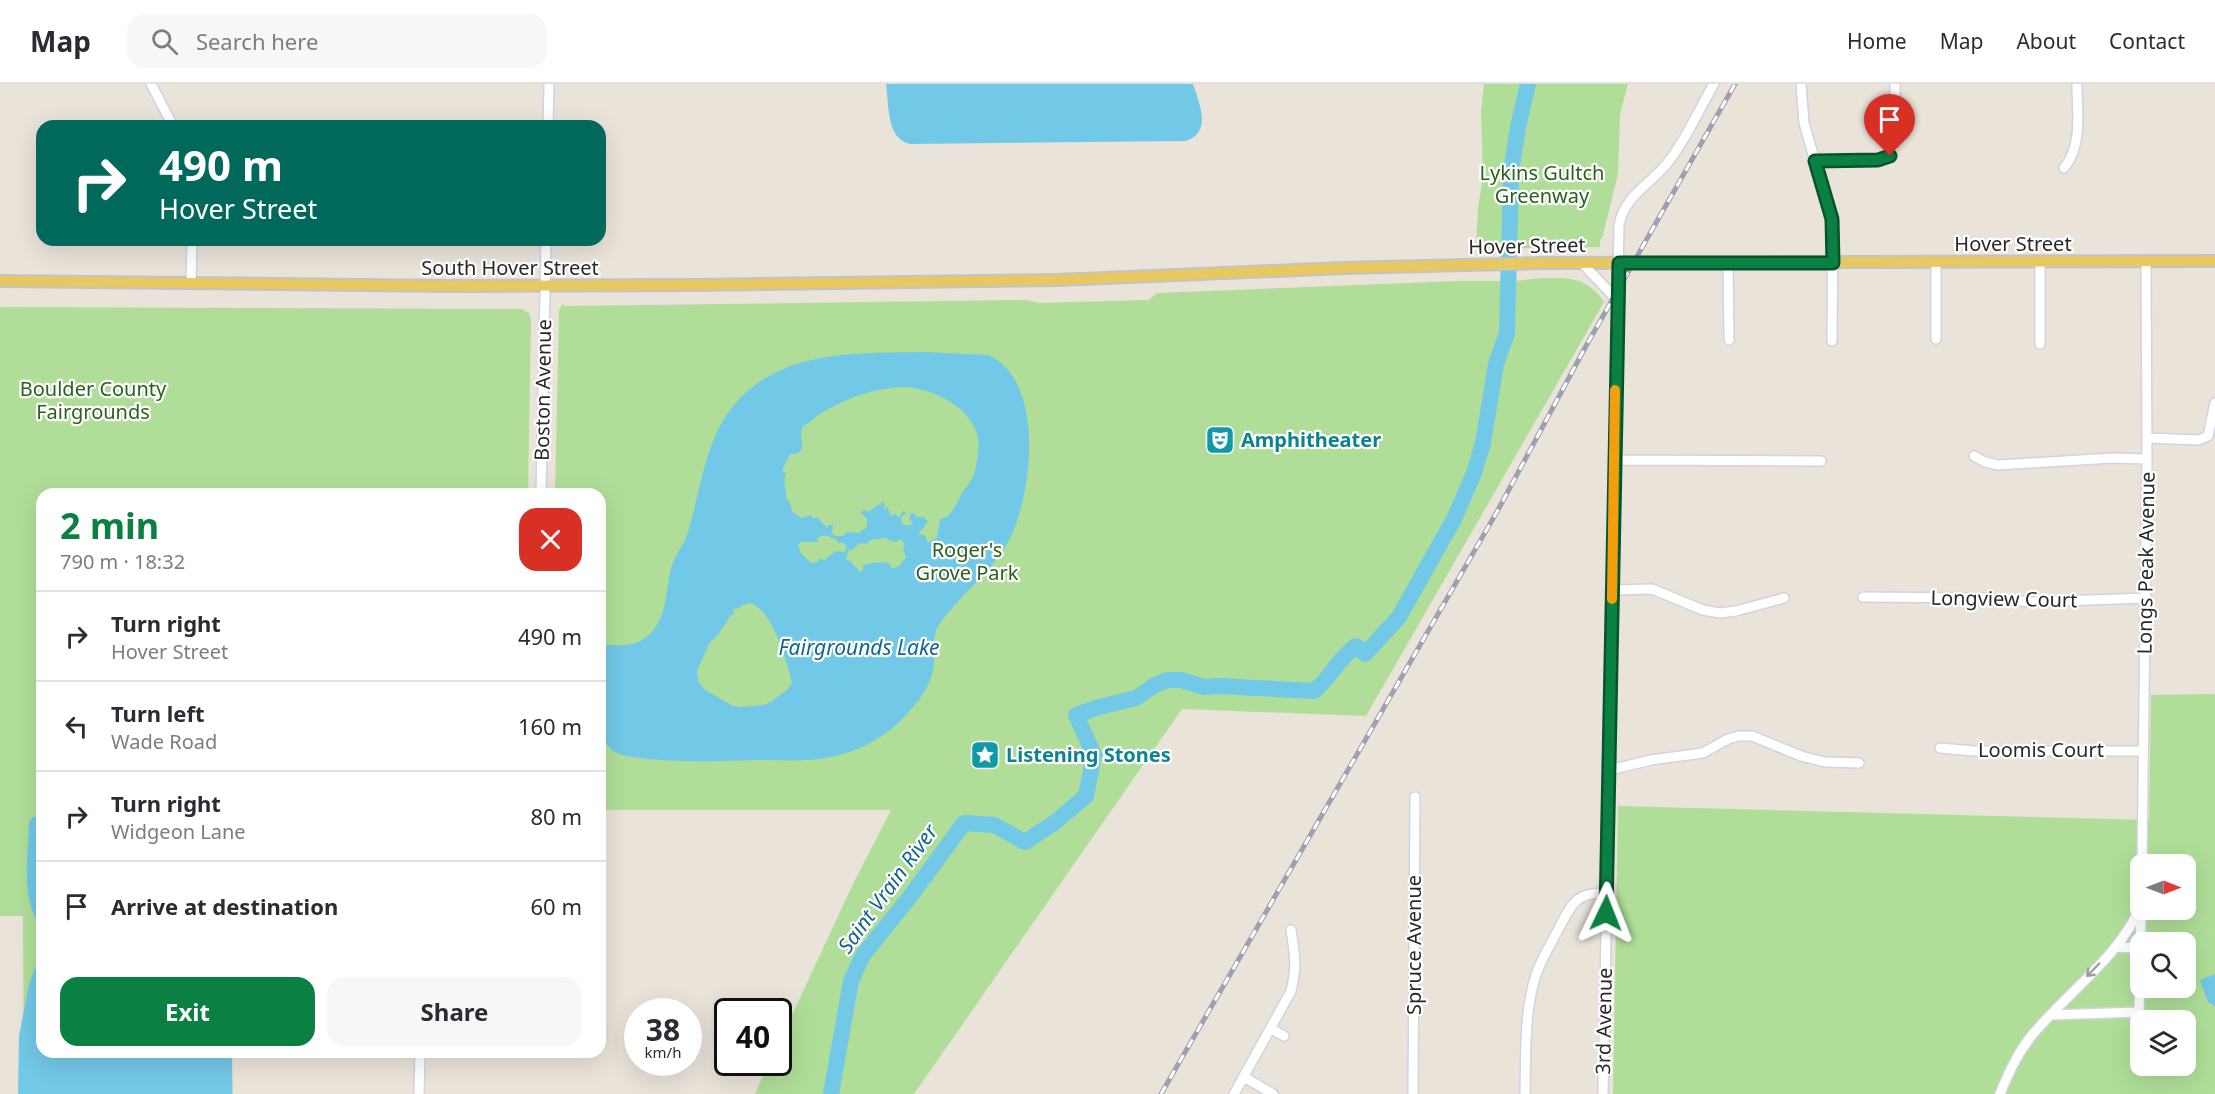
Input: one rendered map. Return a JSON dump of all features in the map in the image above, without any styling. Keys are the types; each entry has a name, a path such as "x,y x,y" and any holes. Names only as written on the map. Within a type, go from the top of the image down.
{"main road":[{"name":"Hover Street","path":"1020,280 1545,263 2215,261"},
{"name":"South Hover Street","path":"0,281 545,286 1020,280"}],"street":[{"path":"151,84 170,120"},
{"path":"548,120 549,84"},
{"name":"3rd Avenue","path":"1603,1094 1620,223 1631,197 1669,161 1714,84"},
{"path":"1801,84 1803,119 1831,214 1833,341"},
{"path":"1815,161 1878,160 1890,156 1895,142 1895,84"},
{"path":"2064,168 2070,160 2076,141 2077,84"},
{"path":"191,283 192,246"},
{"name":"Boston Avenue","path":"541,488 546,246"},
{"path":"1936,262 1936,339"},
{"path":"2040,262 2040,344"},
{"name":"Longs Peak Avenue","path":"2142,854 2147,459 2146,262"},
{"path":"1582,263 1618,301"},
{"path":"1728,263 1729,340"},
{"path":"2147,438 2199,440 2208,436 2215,403"},
{"path":"1974,456 1998,465 2112,458 2147,459"},
{"path":"1614,460 1821,461"},
{"path":"1612,590 1652,589 1703,610 1720,613 1784,598"},
{"name":"Longview Court","path":"1863,597 1984,598 2031,602 2146,598"},
{"path":"1609,770 1651,759 1703,753 1728,739 1739,736 1752,736 1801,756 1825,762 1859,763"},
{"name":"Loomis Court","path":"1940,748 1974,751 2143,751"},
{"name":"Spruce Avenue","path":"1413,1094 1415,797"},
{"path":"1525,1094 1528,1025 1532,988 1538,968 1572,904 1582,896 1591,893 1607,894"},
{"path":"2000,1094 2018,1054 2050,1015 2115,947 2135,920"},
{"path":"1234,1094 1291,991 1295,976 1296,956 1291,930"},
{"path":"2115,947 2130,948"},
{"path":"2050,1015 2139,1015 2139,998"},
{"path":"1271,1029 1284,1036"},
{"path":"419,1094 420,1058"},
{"path":"1244,1077 1273,1094"}],"green space":[{"name":"Lykins Gultch Greenway","path":"1484,84 1628,84 1620,114 1618,174 1602,239 1600,239 1600,247 1476,249 1478,208 1483,175 1481,111"},
{"name":"Roger's Grove Park","path":"1540,278 1576,280 1590,287 1604,302 1366,716 1182,709 914,1094 755,1094 763,1076 792,1076 792,1015 853,884 891,810 606,810 606,488 555,488 559,310 563,303 564,306 1026,300 1039,303 1149,300 1158,293 1456,281 1515,281"},
{"name":"Boulder County Fairgrounds","path":"0,307 522,309 529,313 531,319 528,488 36,488 36,1058 232,1058 233,1094 24,1094 23,916 0,916"},
{"path":"2215,694 2215,1094 1613,1094 1618,806 2149,820 2151,695"}],"water":[{"path":"886,84 1193,84 1202,117 1199,132 1185,141 910,144 902,141 893,128"},
{"name":"Fairgrounds Lake","path":"925,352 988,355 1007,369 1019,389 1027,415 1029,444 1027,474 1015,527 998,558 937,628 932,673 921,698 896,725 874,741 840,755 822,759 669,761 631,757 613,750 606,743 606,644 633,644 645,638 656,626 663,611 672,564 688,532 710,449 729,412 743,395 779,371 819,358 862,353","holes":["905,387 928,391 949,401 967,416 978,437 974,474 952,511 940,519 937,537 928,543 925,535 918,534 928,522 924,517 917,517 914,513 910,514 910,520 913,523 903,525 901,519 907,514 903,511 899,517 895,514 891,516 887,506 883,509 885,505 883,502 868,512 866,510 860,512 867,519 867,527 858,533 847,532 843,536 835,536 832,533 833,525 827,528 818,518 813,518 811,515 802,518 792,512 786,498 784,480 786,474 782,470 790,454 796,454 801,450 803,426 818,415 850,399 871,392","825,535 837,540 839,544 842,542 847,547 844,552 836,551 824,560 820,558 816,563 810,562 801,553 798,545 801,542 818,542 817,538","887,538 896,542 901,539 905,545 903,549 906,558 898,567 892,568 889,563 872,563 863,565 863,570 860,572 846,559 849,549 852,551 859,543 867,544 870,540","750,603 766,616 772,626 787,663 792,683 788,689 764,705 740,707 733,706 705,690 698,681 697,671 710,642 734,614 733,609"]},
{"path":"36,817 36,920 28,892 29,822"},
{"path":"36,966 36,1058 232,1058 232,1094 18,1094 19,1036 29,984"},
{"path":"2215,974 2215,1007 2208,1002 2200,980"}],"waterway":[{"name":"Saint Vrain River","path":"831,1094 851,981 863,955 909,898 964,823 994,825 1025,842 1054,823 1086,796 1094,755 1076,715 1136,698 1155,685 1168,680 1181,680 1204,687 1314,691 1349,651 1356,646 1365,654 1399,617 1454,519 1474,473 1483,443 1496,364 1507,333 1511,172 1528,84"}],"railway":[{"path":"1161,1094 1498,510 1586,346 1735,84"}],"slow traffic":[{"path":"1612,599 1615,390"}],"place":[{"name":"Amphitheater","path":"1220,440"},
{"name":"Listening Stones","path":"985,755"}],"route":[{"path":"1606,913 1619,263 1833,263 1832,219 1815,161 1878,160 1890,156"}]}
